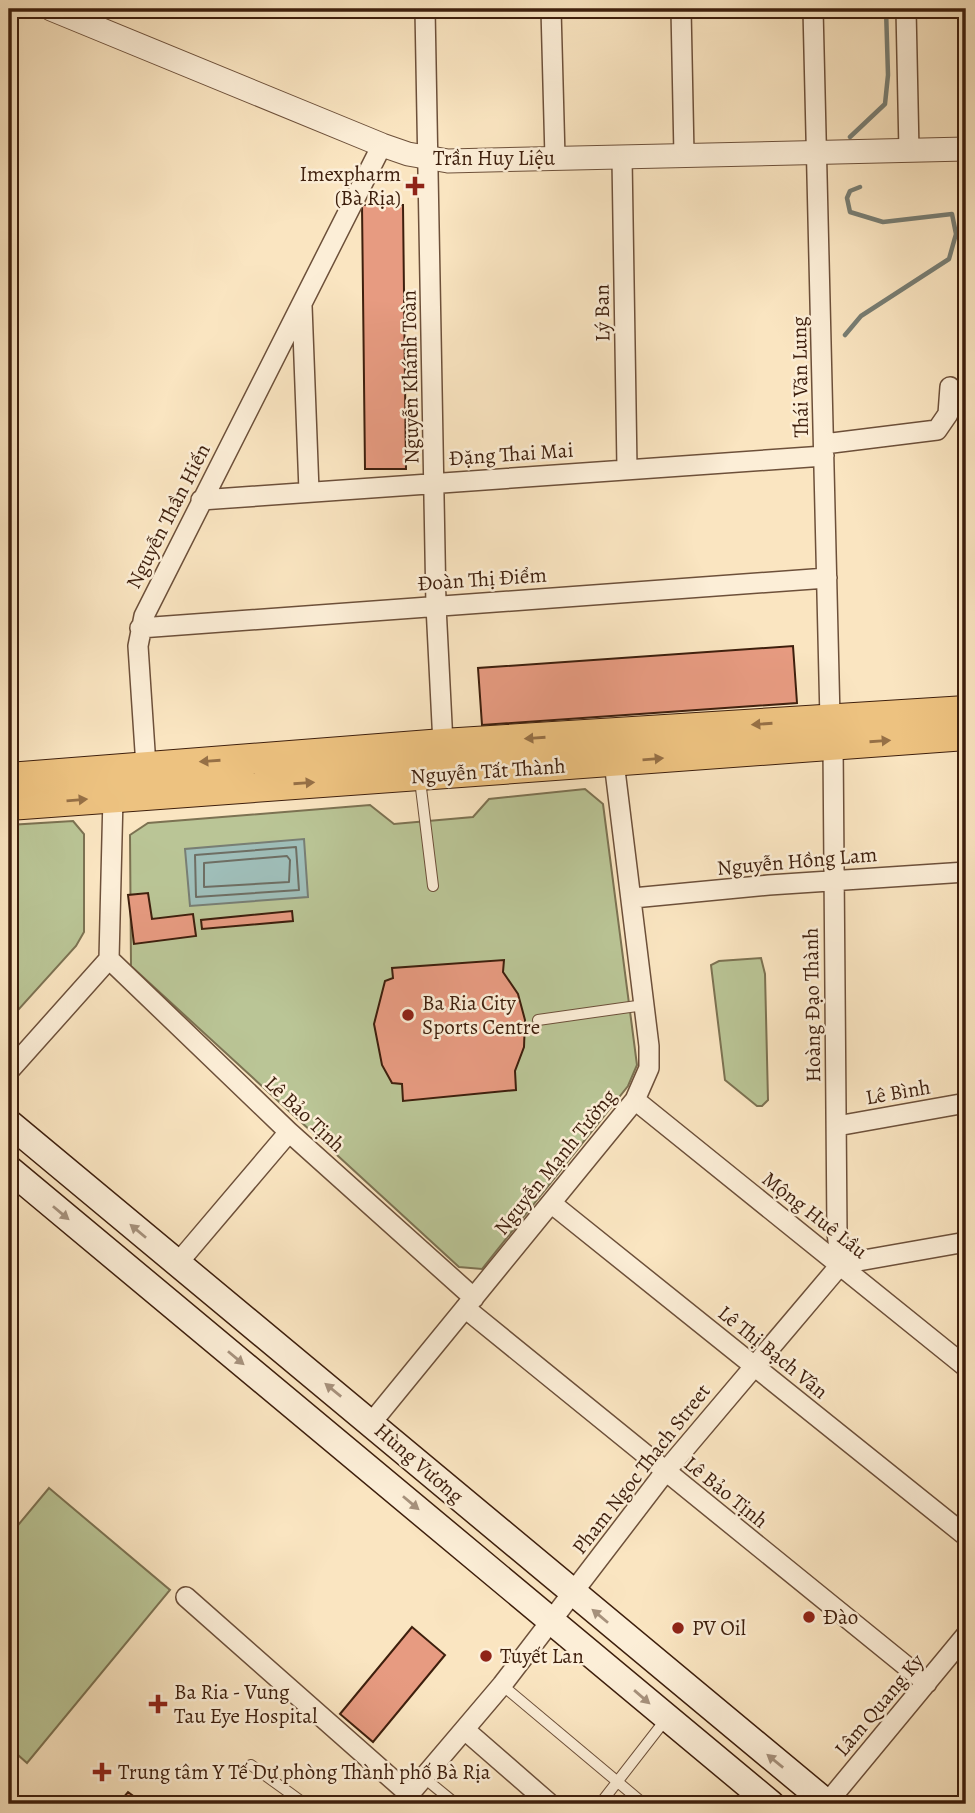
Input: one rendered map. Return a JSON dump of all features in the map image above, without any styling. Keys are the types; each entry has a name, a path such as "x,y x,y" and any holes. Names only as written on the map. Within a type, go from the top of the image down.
{"main road":[{"name":"Nguyễn Tất Thành","path":"9,805 614,762 966,711"},
{"name":"Nguyễn Tất Thành","path":"9,778 443,744 832,732 966,735"},
{"name":"Hùng Vương","path":"9,1123 372,1422 573,1594 828,1804"},
{"name":"Hùng Vương","path":"9,1169 771,1804"}],"street":[{"name":"Trần Huy Liệu","path":"51,9 382,145 429,159 622,158 966,149"},
{"name":"Nguyễn Khánh Toàn","path":"425,9 436,606 443,744"},
{"path":"551,9 555,158"},
{"path":"681,9 684,155"},
{"name":"Thái Văn Lung","path":"813,9 832,732"},
{"path":"906,9 909,151"},
{"name":"Nguyễn Thần Hiến","path":"146,766 138,646 140,628 152,597 382,145"},
{"name":"Lý Ban","path":"622,158 627,468"},
{"name":"Nguyễn Thần Hiến","path":"302,302 309,491"},
{"name":"Đặng Thai Mai","path":"201,500 627,468 824,450 937,430 948,414 950,387"},
{"name":"Đoàn Thị Điểm","path":"140,628 827,578"},
{"name":"Hoàng Đạo Thành","path":"832,732 837,1233 841,1264"},
{"name":"Nguyễn Mạnh Tường","path":"372,1422 635,1100 649,1068 632,898 614,762"},
{"path":"9,1071 109,959 113,797"},
{"name":"Nguyễn Hồng Lam","path":"632,898 833,880 966,872"},
{"name":"Lê Bảo Tịnh","path":"109,959 469,1303 665,1472 927,1683"},
{"name":"Mộng Huê Lầu","path":"635,1100 966,1367"},
{"name":"Lê Bình","path":"837,1126 966,1103"},
{"path":"177,1264 289,1132"},
{"name":"Lê Thị Bạch Vân","path":"551,1203 966,1536"},
{"path":"841,1264 966,1242"},
{"name":"Pham Ngoc Thach Street","path":"405,1799 502,1685 665,1472 841,1264"},
{"path":"186,1597 405,1799"},
{"name":"Lâm Quang Ky","path":"828,1804 966,1635"},
{"path":"465,1730 550,1804"}],"lane":[{"path":"419,776 433,886"},
{"path":"538,1020 644,1005"},
{"path":"502,1685 644,1804"},
{"path":"600,1804 667,1719"},
{"path":"251,1765 304,1804"},
{"path":"423,1777 456,1804"}],"green space":[{"name":"Ba Ria City Sports Centre","path":"585,789 603,804 637,1065 628,1086 482,1269 459,1267 131,966 130,835 148,823 370,805 394,824 473,817 489,799"},
{"path":"73,821 84,834 84,932 76,946 9,1020 9,825"},
{"path":"761,958 765,974 768,1100 762,1106 757,1106 725,1080 711,965 719,961"},
{"path":"49,1488 170,1590 27,1763 9,1747 9,1536"}],"water":[{"path":"304,839 308,897 190,906 185,849"}],"building":[{"path":"362,205 403,205 406,469 365,469"},
{"path":"793,646 797,703 482,725 478,668"},
{"path":"148,893 152,919 193,914 196,936 134,944 128,895"},
{"path":"292,911 293,921 202,929 201,920"},
{"path":"504,960 503,972 518,994 525,1020 524,1047 515,1071 516,1090 403,1101 402,1084 392,1083 382,1065 374,1024 385,981 393,978 392,968"},
{"path":"412,1627 445,1655 373,1742 340,1714"},
{"path":"128,1792 144,1804 118,1804"}],"waterway":[{"path":"850,137 885,104 888,75 886,9"},
{"path":"845,335 861,316 949,259 956,234 952,214 883,222 850,212 847,198 850,191 860,187"}],"place":[{"name":"Imexpharm (Bà Rịa)","path":"415,186"},
{"name":"Ba Ria City Sports Centre","path":"408,1015"},
{"name":"Đào","path":"809,1617"},
{"name":"PV Oil","path":"678,1628"},
{"name":"Tuyết Lan","path":"486,1656"},
{"name":"Ba Ria - Vung Tau Eye Hospital","path":"158,1704"},
{"name":"Trung tâm Y Tế Dự phòng Thành phố Bà Rịa","path":"102,1772"}]}
